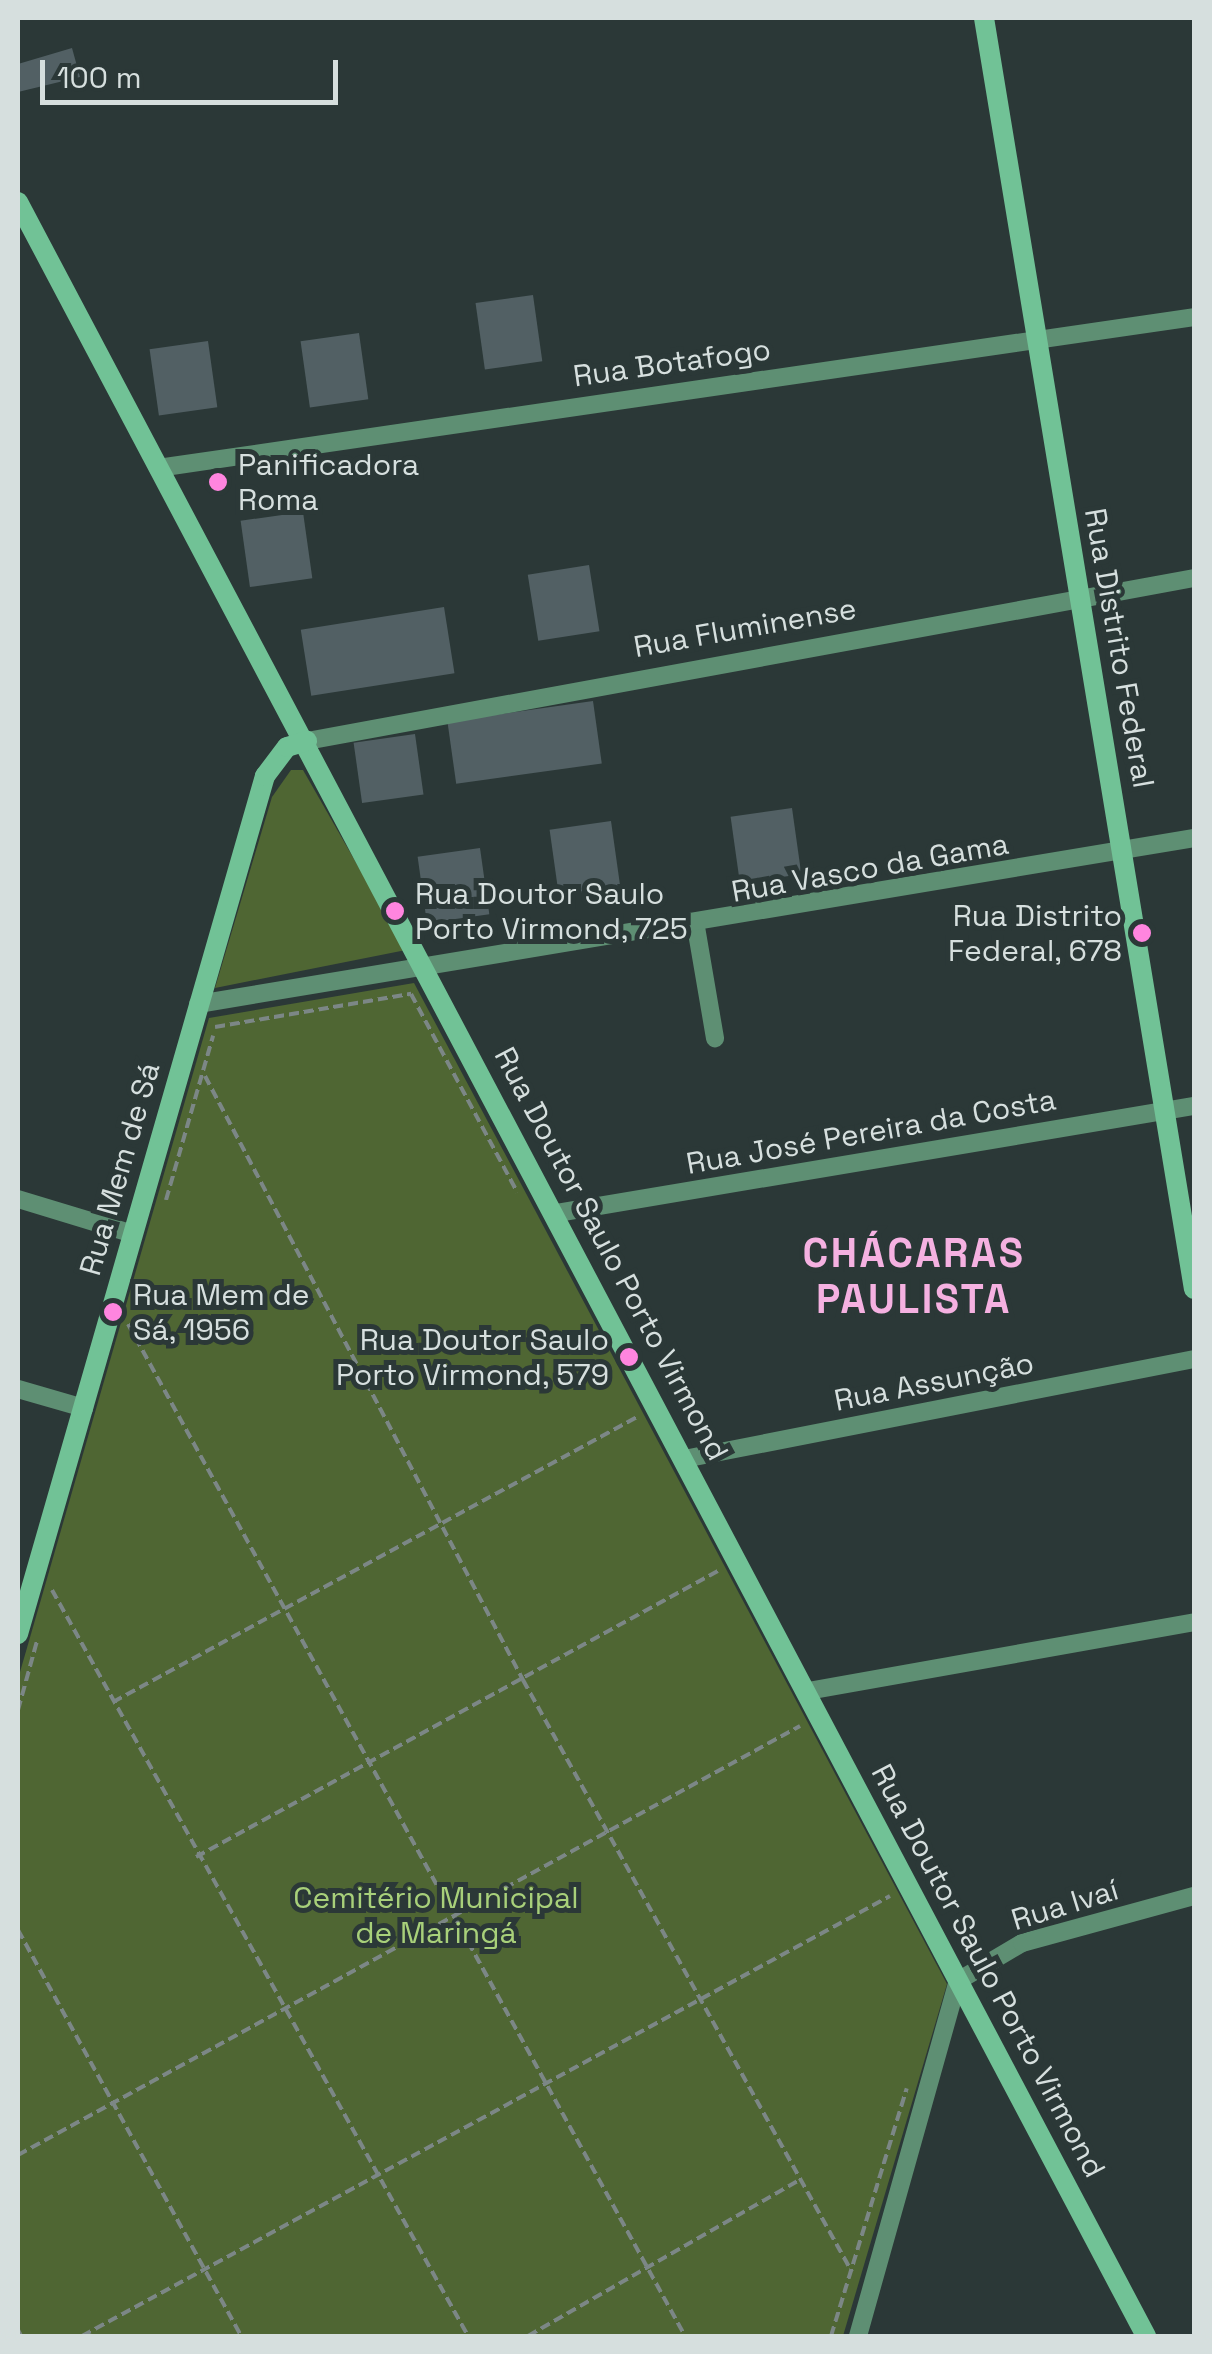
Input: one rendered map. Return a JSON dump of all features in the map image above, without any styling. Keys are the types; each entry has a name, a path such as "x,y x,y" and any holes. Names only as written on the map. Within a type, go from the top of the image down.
{"street":[{"name":"Rua Distrito Federal","path":"984,18 1194,1289"},
{"name":"Rua Doutor Saulo Porto Virmond","path":"18,202 308,741 1146,2336"},
{"name":"Rua Botafogo","path":"158,468 1194,317"},
{"name":"Rua Fluminense","path":"308,741 1079,596 1194,578"},
{"name":"Rua Mem de Sá","path":"18,1634 264,776 287,747 308,741"},
{"name":"Rua Vasco da Gama","path":"198,1004 696,927 1194,838"},
{"path":"696,927 715,1038"},
{"name":"Rua José Pereira da Costa","path":"557,1213 1194,1106"},
{"path":"18,1200 133,1234"},
{"name":"Rua Assunção","path":"684,1459 1194,1360"},
{"path":"18,1389 84,1408"},
{"path":"808,1691 1194,1622"},
{"name":"Rua Ivaí","path":"958,1981 1022,1944 1194,1896"},
{"path":"858,2336 958,1981"}],"path":[{"path":"160,1217 216,1024 410,994 519,1197"},
{"path":"204,1074 523,1680 852,2272"},
{"path":"122,1344 133,1306"},
{"path":"128,1324 367,1766 684,2336"},
{"path":"628,1400 646,1434"},
{"path":"113,1702 637,1417"},
{"path":"710,1554 728,1588"},
{"path":"48,1607 58,1570"},
{"path":"196,1856 718,1571"},
{"path":"52,1590 282,2012 468,2336"},
{"path":"18,1710 42,1624"},
{"path":"791,1709 809,1743"},
{"path":"18,2155 800,1726"},
{"path":"880,1879 898,1911"},
{"path":"82,2336 890,1896"},
{"path":"18,1930 241,2336"},
{"path":"831,2336 908,2081"},
{"path":"528,2336 799,2180"},
{"path":"18,2330 22,2336"}],"green space":[{"path":"291,770 303,770 406,950 215,988 272,797"},
{"name":"Cemitério Municipal de Maringá","path":"414,983 947,1984 843,2336 18,2336 18,1679 209,1018"}],"building":[{"path":"72,48 80,77 18,92 18,64"},
{"path":"533,295 542,361 485,369 476,303"},
{"path":"359,333 368,399 310,408 301,341"},
{"path":"208,341 217,407 159,416 150,349"},
{"path":"303,512 312,578 250,587 241,521"},
{"path":"589,565 599,631 538,641 528,575"},
{"path":"444,607 454,673 311,696 301,630"},
{"path":"593,701 602,763 456,784 447,721"},
{"path":"415,734 423,794 362,803 354,743"},
{"path":"792,808 801,874 740,883 731,817"},
{"path":"611,821 620,887 559,896 550,830"},
{"path":"480,848 489,914 427,923 418,857"}],"place":[{"name":"Panificadora Roma","path":"218,482"},
{"name":"Rua Doutor Saulo Porto Virmond, 725","path":"395,911"},
{"name":"Rua Distrito Federal, 678","path":"1142,933"},
{"name":"Rua Mem de Sá, 1956","path":"113,1312"},
{"name":"Rua Doutor Saulo Porto Virmond, 579","path":"629,1357"}],"district":[{"name":"CHÁCARAS PAULISTA","path":"914,1277"}]}
